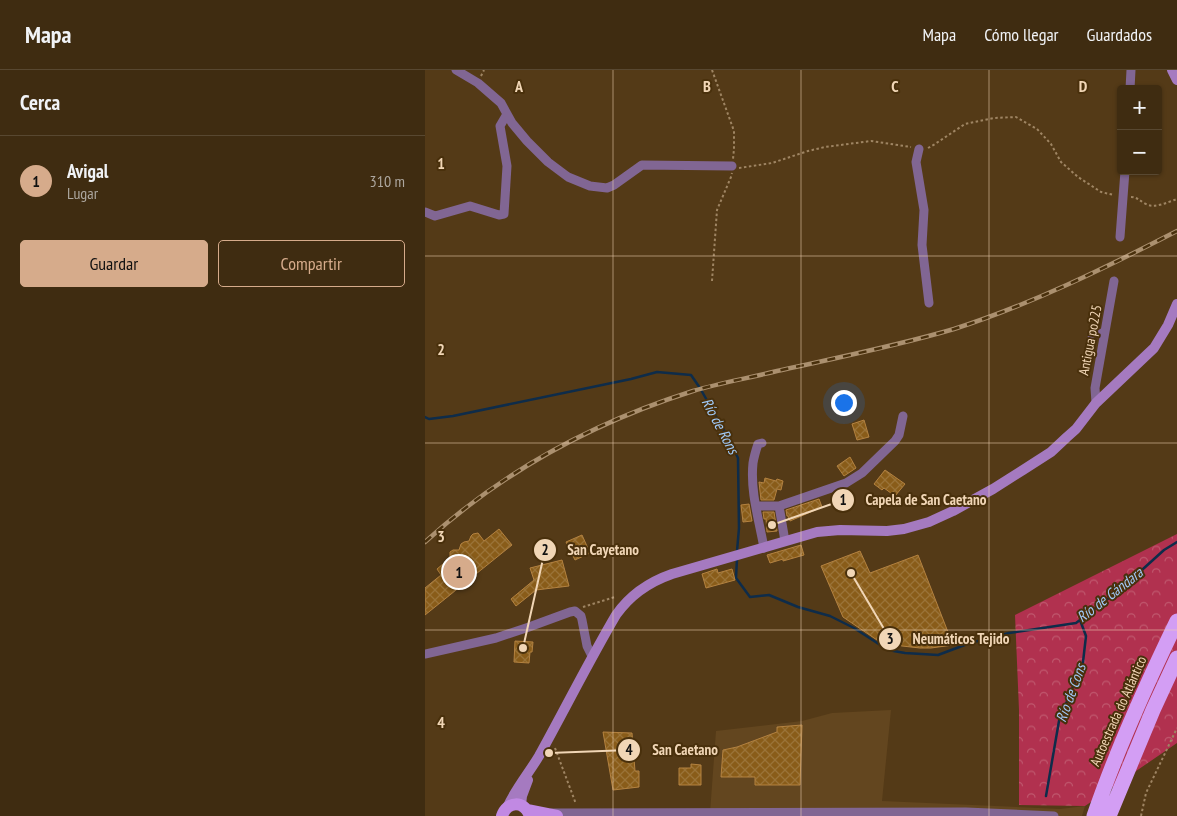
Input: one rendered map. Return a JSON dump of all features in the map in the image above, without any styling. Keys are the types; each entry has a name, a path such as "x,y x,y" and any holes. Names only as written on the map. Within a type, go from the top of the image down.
{"highway":[{"name":"Autoestrada do Atlántico","path":"1093,816 1143,691 1177,621"},
{"path":"1109,816 1177,658"}],"main road":[{"path":"1172,70 1177,80"},
{"path":"504,812 534,765 616,614 622,606 644,587 662,578 810,534 827,531 887,531 904,529 939,518 993,489 1051,452 1076,429 1112,386 1154,348 1168,325 1177,304"},
{"path":"530,811 522,796 534,765"},
{"path":"504,812 515,804 530,811 557,816"}],"street":[{"path":"456,70 478,83 501,103 512,123 548,162 568,177 590,186 607,188 642,165 732,166"},
{"path":"1130,85 1131,70"},
{"path":"425,212 435,216 470,206 499,215 504,214 507,166 500,126 507,114"},
{"path":"919,149 916,162 924,210 922,245 929,303"},
{"path":"1120,237 1125,175"},
{"name":"Antigua po225","path":"1096,403 1095,388 1114,281"},
{"path":"756,506 779,506 846,483 862,473 895,441 899,435 903,416"},
{"path":"762,443 758,444 753,462 754,496 764,548"},
{"path":"779,506 785,541"},
{"path":"425,654 515,632 575,611 581,616 587,646 592,656"},
{"path":"530,811 580,813 966,812 1054,816"}],"lane":[{"path":"1090,337 1107,328"}],"path":[{"path":"712,70 734,131 731,177 717,210 712,281"},
{"path":"732,166 741,168 772,163 825,147 871,142 884,142 919,149 927,148 965,124 994,118 1016,117 1037,129 1051,144 1061,162 1078,177 1101,192 1135,197 1147,205 1153,206 1177,199"},
{"path":"570,612 615,597"},
{"path":"1141,816 1146,793 1177,728"},
{"path":"550,735 580,813"}],"shaded area":[{"path":"891,710 882,801 1060,809 1085,806 1082,816 668,816 710,813 716,731 802,721 832,713"}],"green space":[{"path":"1177,534 1177,743 1085,806 1019,805 1019,710 1015,615"}],"building":[{"path":"864,420 869,437 857,440 852,424"},
{"path":"850,457 856,468 844,476 837,466"},
{"path":"885,470 905,484 895,496 874,484"},
{"path":"765,478 783,481 781,490 777,489 774,500 761,500 759,482 764,483"},
{"path":"819,499 822,507 790,521 786,510"},
{"path":"749,504 752,521 743,522 741,505"},
{"path":"763,512 774,512 777,531 767,532 766,519 764,519"},
{"path":"499,529 512,545 425,615 425,588 441,575 437,569 450,558 450,552 459,550 461,544 469,541 473,534 478,533 484,541"},
{"path":"582,535 590,553 575,560 566,542"},
{"path":"801,545 804,555 770,563 767,555"},
{"path":"860,551 870,573 918,555 953,645 920,648 877,640 843,617 821,566"},
{"path":"562,560 569,586 536,590 516,606 511,599 534,580 530,568"},
{"path":"717,569 718,573 732,569 735,580 706,588 702,574"},
{"path":"515,641 533,642 529,663 514,662"},
{"path":"802,725 800,785 755,785 755,777 721,777 723,750 737,747 777,732 777,727"},
{"path":"603,732 632,733 635,771 639,771 639,787 613,790"},
{"path":"691,764 701,765 701,785 679,785 679,768 691,768"}],"waterway":[{"name":"Río de Rons","path":"425,417 429,419 453,416 657,372 691,375 738,458 739,528 737,551"},
{"name":"Río de Gándara","path":"737,559 736,578 750,597 769,595 798,607 830,616 854,628 888,650 938,655 970,643 1009,633 1076,623 1122,588 1164,550 1177,542"},
{"name":"Río de Cons","path":"1046,796 1059,721 1083,662 1086,636 1080,620"}],"railway":[{"path":"425,542 455,516 517,471 584,434 619,418 703,388 954,329 1040,297 1177,231"}],"place":[{"name":"Capela de San Caetano","path":"772,525"},
{"name":"Avigal","path":"459,572"},
{"name":"Neumáticos Tejido","path":"851,573"},
{"name":"San Cayetano","path":"523,648"},
{"name":"San Caetano","path":"549,753"}]}
